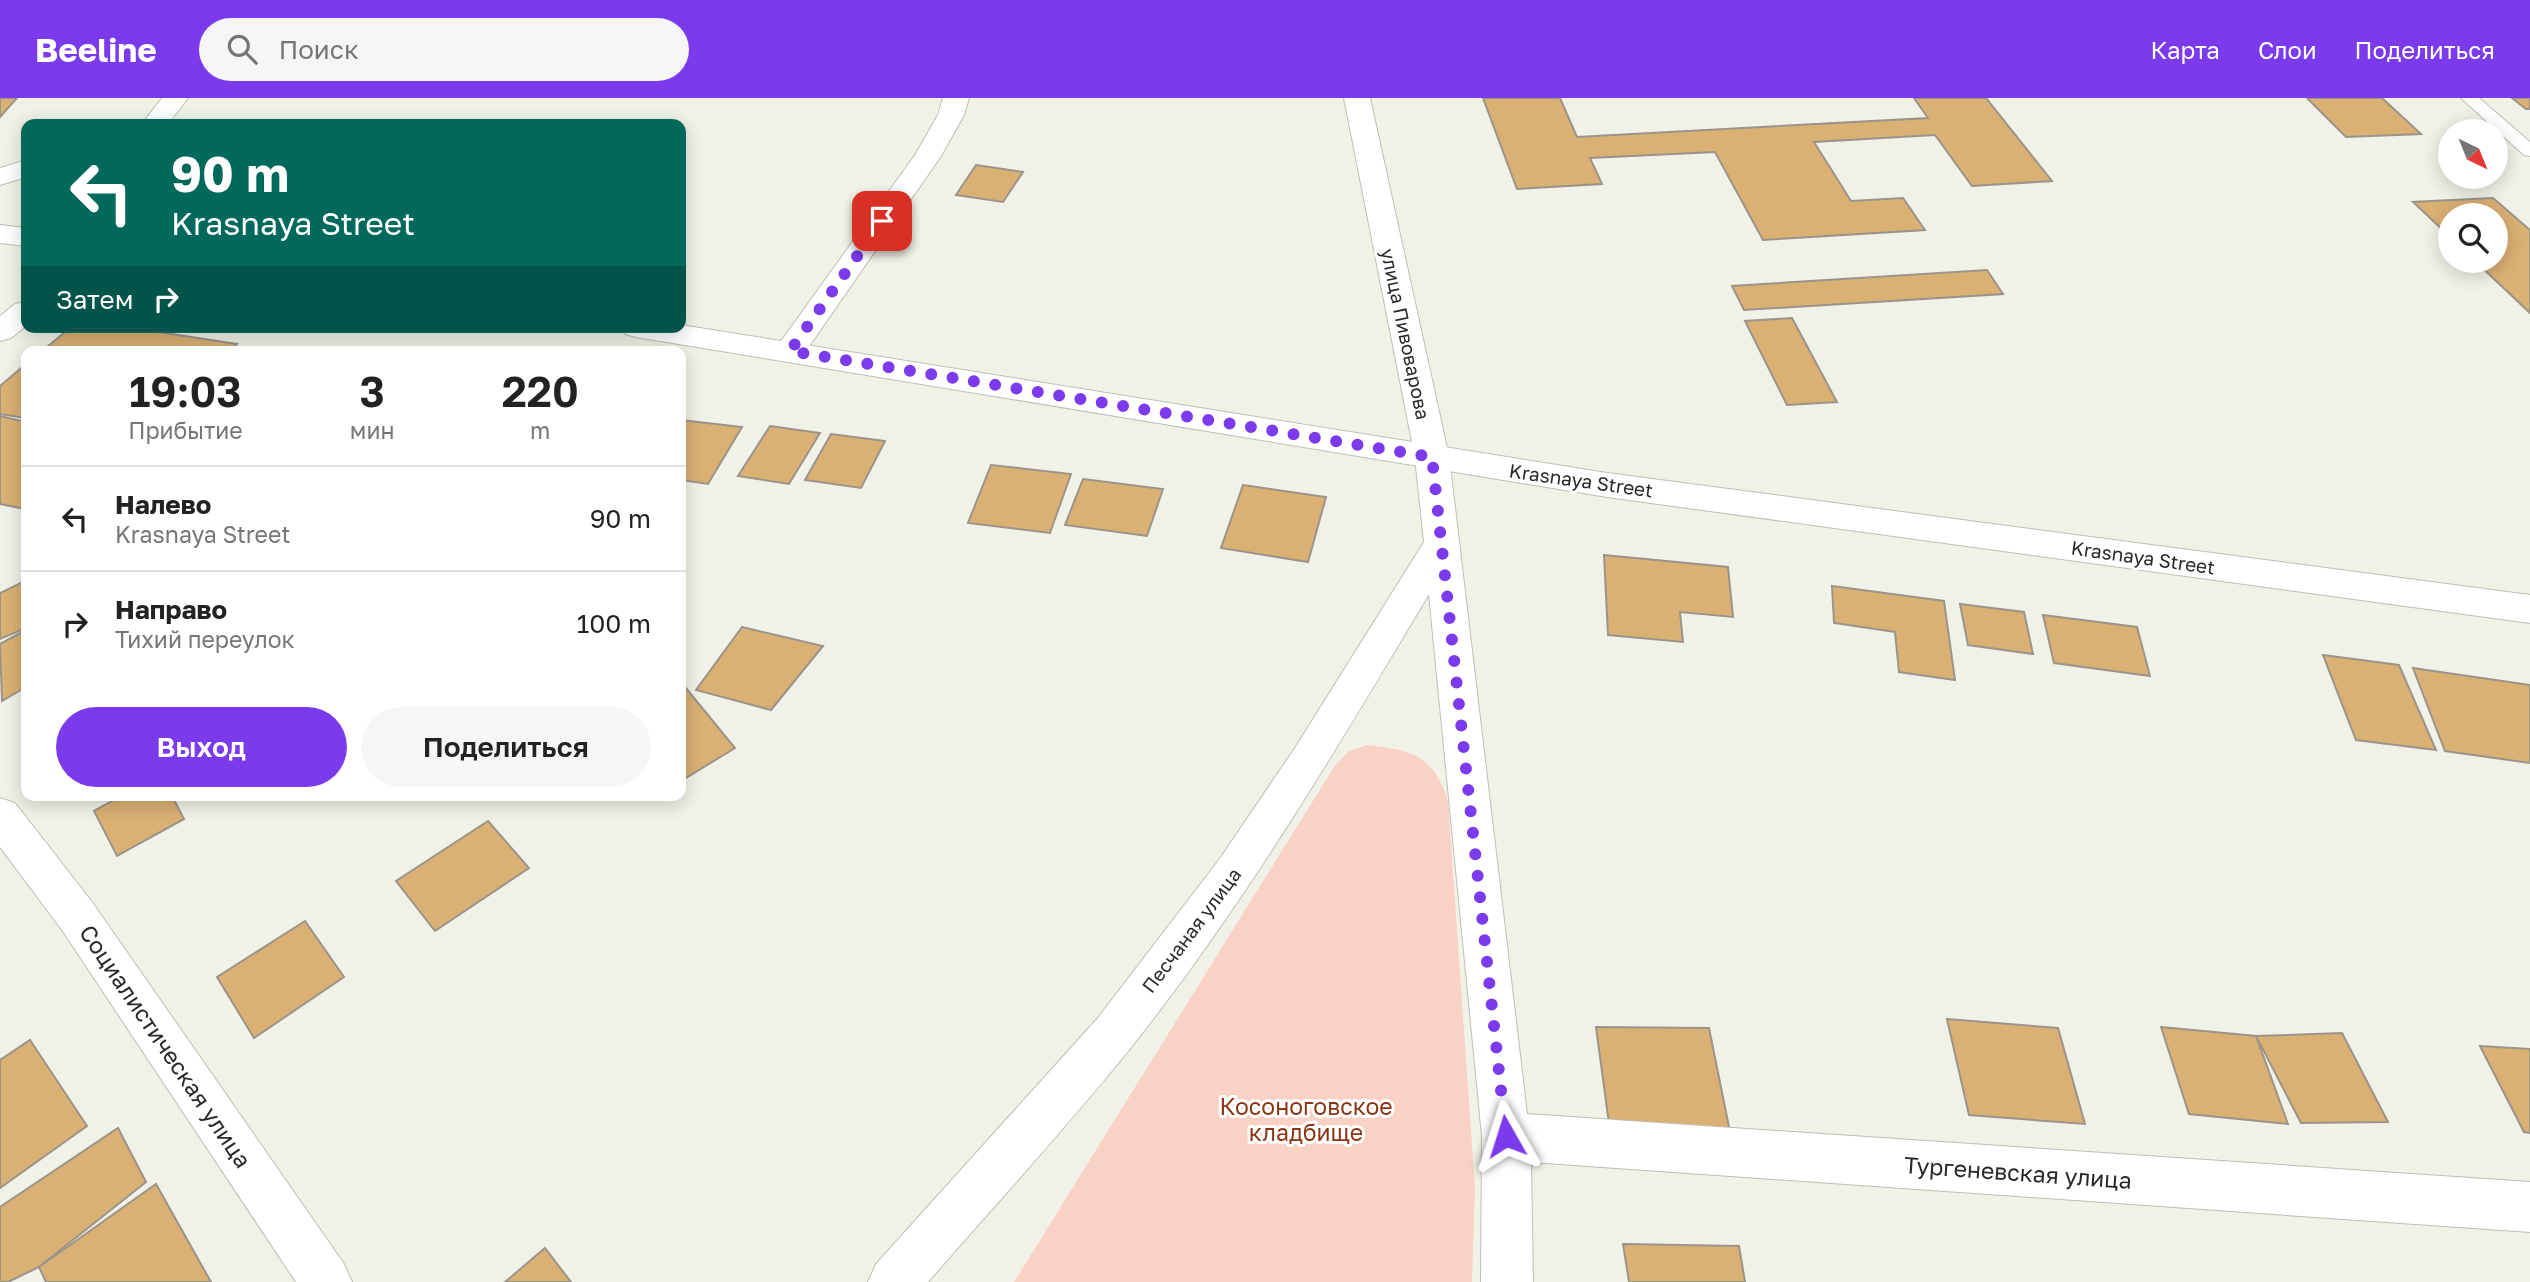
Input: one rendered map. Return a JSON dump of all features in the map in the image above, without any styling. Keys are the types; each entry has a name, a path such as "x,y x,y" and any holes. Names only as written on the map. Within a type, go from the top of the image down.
{"street":[{"path":"790,351 928,156 951,115 956,98"},
{"name":"улица Пивоварова","path":"1357,98 1432,457 1506,1136 1507,1282"},
{"path":"0,177 21,170"},
{"path":"0,234 21,236"},
{"path":"0,331 21,315"},
{"name":"Krasnaya Street","path":"674,333 1606,485 2530,609"},
{"name":"Песчаная улица","path":"894,1282 1113,1034 1234,873 1309,760 1441,543"},
{"name":"Социалистическая улица","path":"0,815 77,916 326,1282"},
{"name":"Тургеневская улица","path":"1506,1136 2530,1207"}],"lane":[{"path":"2469,98 2530,151"}],"green space":[{"name":"Косоноговское кладбище","path":"1367,745 1396,749 1428,764 1436,774 1448,801 1475,1188 1472,1282 1014,1282 1334,767 1349,751"}],"building":[{"path":"0,98 17,98 0,117"},
{"path":"1483,98 1560,98 1577,137 1928,118 1914,98 1986,98 2052,181 1972,186 1935,135 1814,142 1851,201 1903,198 1925,230 1763,240 1715,152 1590,158 1602,184 1517,189"},
{"path":"2307,98 2382,98 2421,134 2346,137"},
{"path":"2512,98 2530,98 2530,109 2526,109"},
{"path":"976,165 1023,172 1003,202 956,195"},
{"path":"2493,198 2499,203 2438,203 2438,226 2413,202"},
{"path":"2508,211 2530,230 2530,313 2488,273 2508,273"},
{"path":"1987,270 2003,294 1744,310 1732,286"},
{"path":"1792,318 1837,402 1787,405 1745,321"},
{"path":"64,333 165,333 237,344 235,346 48,346"},
{"path":"21,368 21,417 0,414 0,386"},
{"path":"0,416 21,421 21,508 0,504"},
{"path":"686,421 742,427 708,484 686,481"},
{"path":"770,426 820,433 789,484 738,476"},
{"path":"831,434 885,441 861,488 805,480"},
{"path":"991,465 1071,474 1050,533 968,523"},
{"path":"1083,479 1163,489 1147,536 1065,525"},
{"path":"1243,485 1326,497 1308,562 1221,548"},
{"path":"1604,555 1728,567 1733,617 1680,612 1683,642 1608,635"},
{"path":"21,583 21,630 0,639 0,593"},
{"path":"1832,586 1944,601 1955,680 1899,672 1895,632 1834,623"},
{"path":"1960,604 2024,612 2033,654 1968,645"},
{"path":"2043,615 2137,627 2150,676 2054,663"},
{"path":"742,627 823,646 771,710 696,690"},
{"path":"21,633 21,690 2,701 0,644"},
{"path":"2323,655 2399,665 2436,750 2356,740"},
{"path":"2413,668 2530,685 2530,763 2445,751"},
{"path":"686,688 735,748 686,778"},
{"path":"112,801 175,801 184,819 117,856 94,811"},
{"path":"488,821 529,868 435,931 396,881"},
{"path":"305,921 344,977 254,1038 217,977"},
{"path":"1947,1019 2058,1028 2085,1124 1969,1115"},
{"path":"1596,1027 1709,1028 1730,1132 1610,1131"},
{"path":"2161,1027 2256,1036 2288,1124 2189,1114"},
{"path":"2342,1033 2388,1122 2301,1123 2256,1036"},
{"path":"30,1040 87,1126 0,1188 0,1060"},
{"path":"2480,1046 2530,1049 2530,1133 2524,1132"},
{"path":"118,1128 146,1182 39,1267 8,1282 0,1282 0,1207"},
{"path":"156,1184 211,1282 46,1282 39,1267"},
{"path":"1623,1244 1739,1246 1745,1282 1629,1282"},
{"path":"545,1248 571,1282 505,1282"}],"route":[{"path":"882,221 790,351 1432,457 1506,1136"}]}
